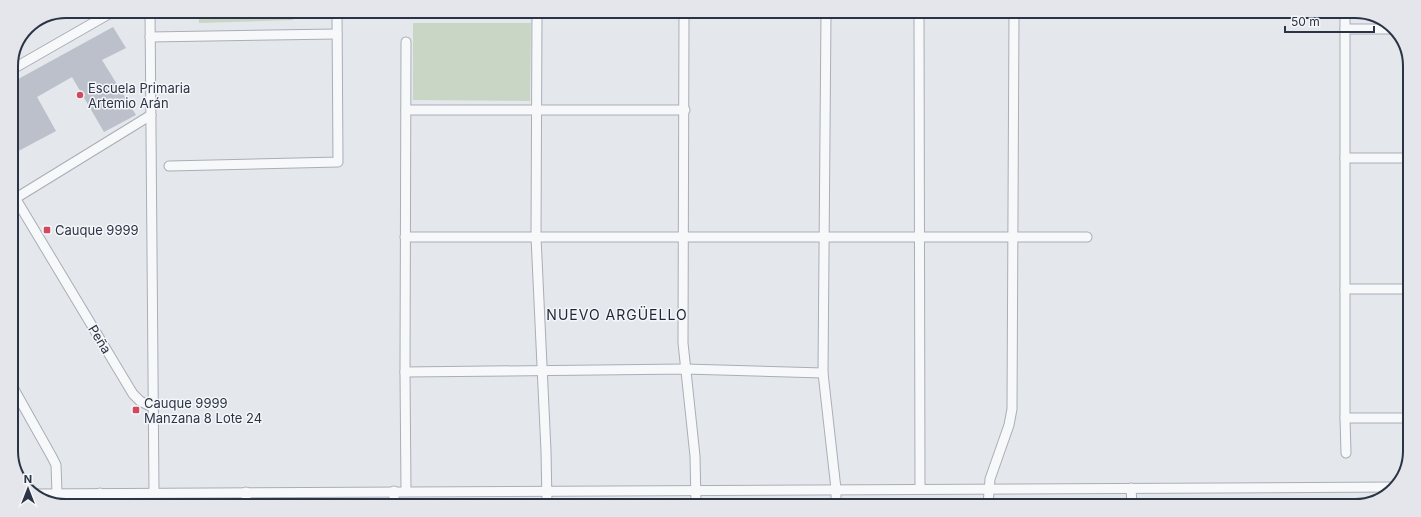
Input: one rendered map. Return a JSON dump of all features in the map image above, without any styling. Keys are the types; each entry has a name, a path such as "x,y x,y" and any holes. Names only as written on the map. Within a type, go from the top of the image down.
{"street":[{"path":"18,66 102,18"},
{"path":"150,18 152,407 154,492"},
{"path":"169,166 338,162 337,18"},
{"path":"537,18 536,238 546,451 546,499"},
{"path":"684,18 685,110 683,343 695,456 696,499"},
{"path":"826,18 823,373 836,499"},
{"path":"919,18 920,489"},
{"path":"988,499 990,479 1009,425 1012,409 1014,18"},
{"path":"1345,18 1346,453"},
{"path":"1345,29 1385,29"},
{"path":"150,37 337,34"},
{"path":"406,42 406,492"},
{"path":"406,110 685,110"},
{"path":"18,192 151,115"},
{"path":"1345,158 1403,158"},
{"name":"Peña","path":"18,203 133,394 140,401 152,407"},
{"path":"405,236 536,238 1087,237"},
{"path":"1345,289 1403,289"},
{"path":"405,372 542,372 685,369 823,373"},
{"path":"18,396 56,465 56,493"},
{"path":"1345,418 1403,418"},
{"path":"48,493 1387,487"},
{"path":"1131,488 1132,499"},
{"path":"394,491 394,499"},
{"path":"246,492 246,499"},
{"path":"100,493 100,499"}],"green space":[{"path":"199,18 293,18 293,20 199,23"},
{"path":"413,23 531,23 530,101 413,100"}],"building":[{"path":"113,27 126,48 102,60 136,115 104,132 72,77 37,97 56,131 18,151 18,79"}],"place":[{"name":"Escuela Primaria Artemio Arán","path":"80,95"},
{"name":"Cauque 9999","path":"47,230"},
{"name":"Cauque 9999 Manzana 8 Lote 24","path":"136,410"}],"district":[{"name":"NUEVO ARGÜELLO","path":"617,314"}]}
